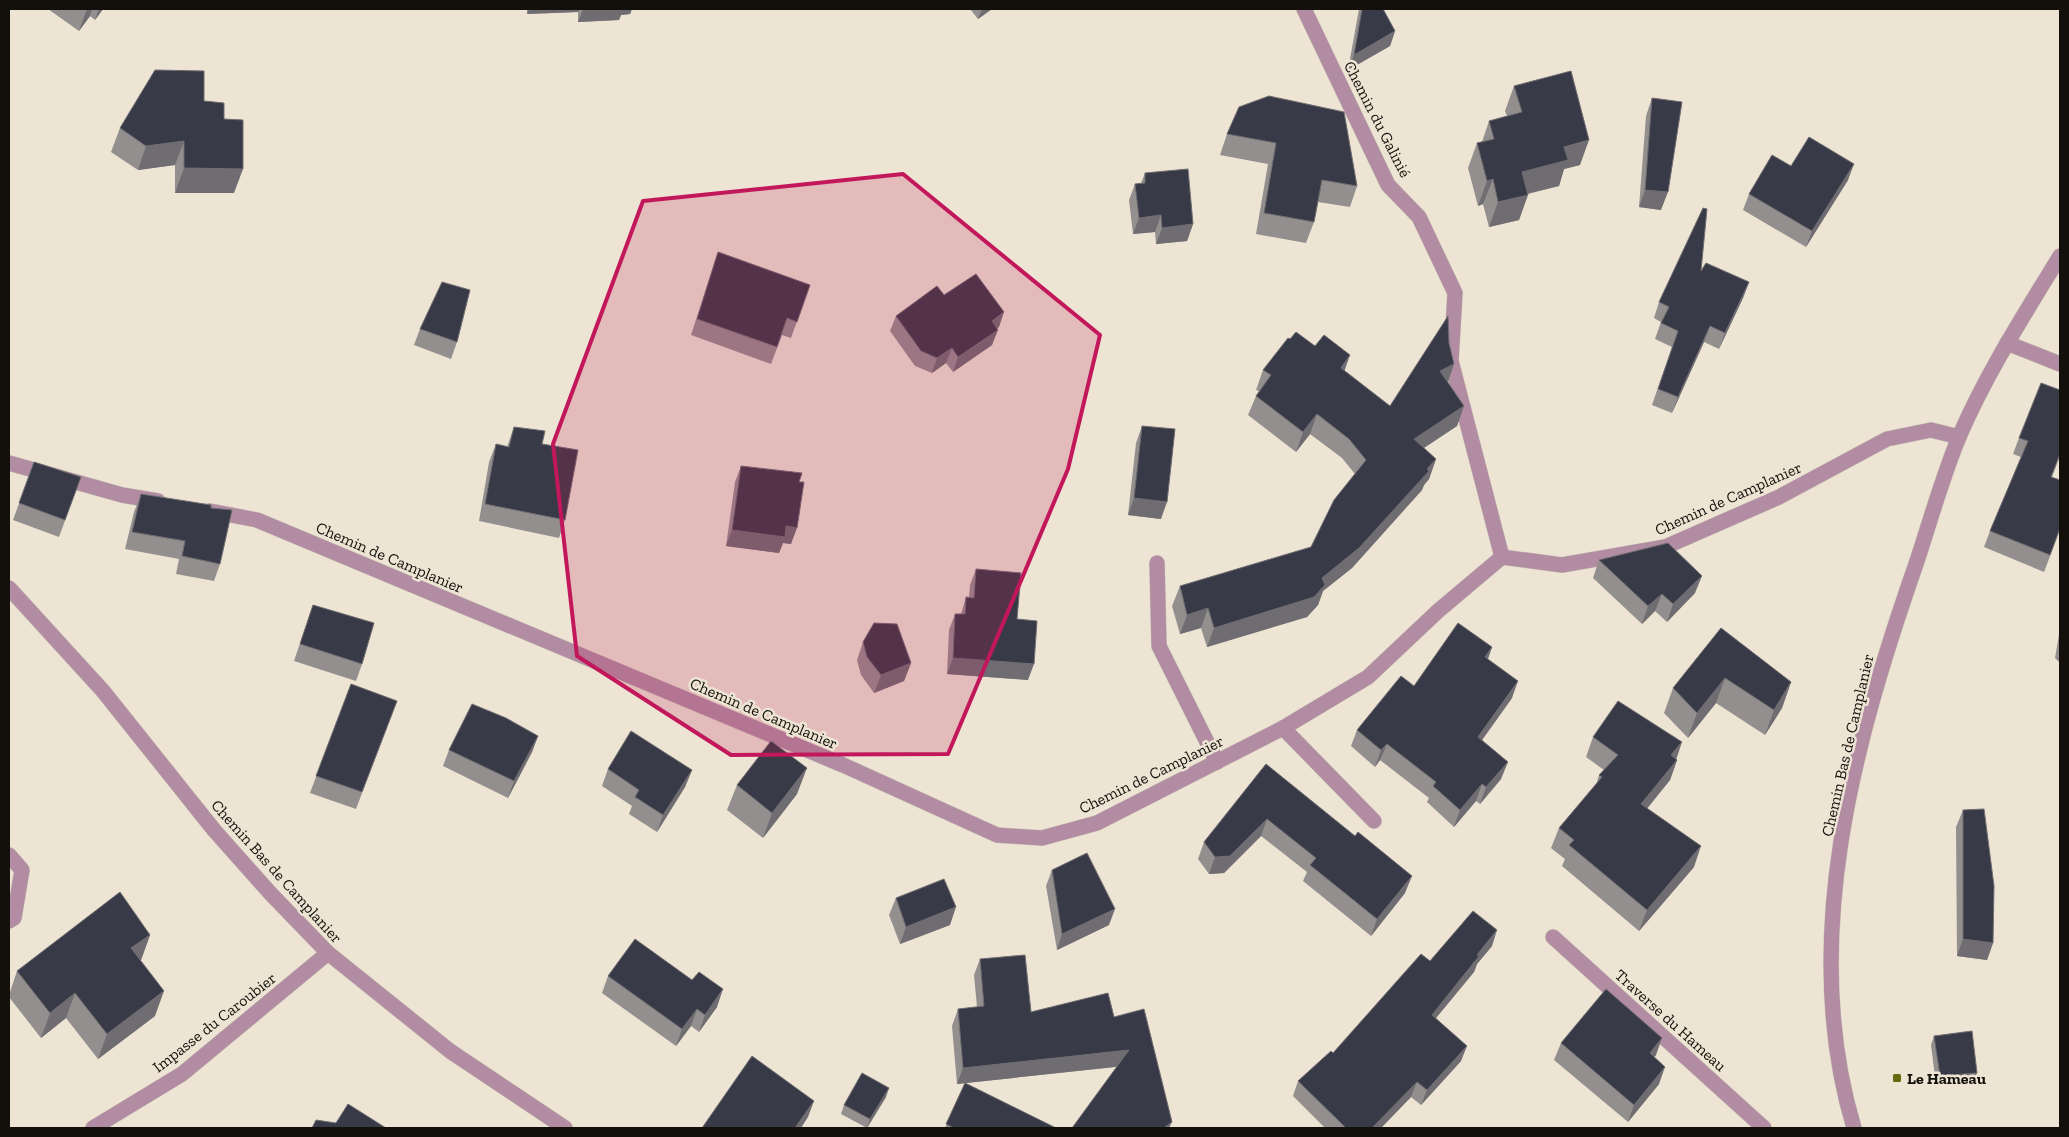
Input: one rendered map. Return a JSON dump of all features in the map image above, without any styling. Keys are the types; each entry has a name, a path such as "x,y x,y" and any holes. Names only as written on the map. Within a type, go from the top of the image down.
{"street":[{"name":"Chemin du Galinié","path":"1304,9 1388,185 1419,217 1455,293 1452,361 1502,557"},
{"path":"1959,437 2007,344 2060,256"},
{"path":"2007,344 2060,364"},
{"name":"Chemin de Camplanier","path":"199,509 266,524 843,765 997,835 1042,838 1097,823 1283,728 1368,677 1438,611 1502,557 1562,565 1665,547 1780,497 1887,439 1931,430 1959,437"},
{"name":"Chemin Bas de Camplanier","path":"1854,1128 1842,1088 1832,1020 1831,920 1848,809 1877,680 1959,437"},
{"path":"9,463 122,495 170,504"},
{"path":"1157,563 1159,646 1216,762"},
{"name":"Chemin Bas de Camplanier","path":"9,588 103,691 214,830 271,894 328,953 450,1051 565,1128"},
{"path":"1283,728 1374,821"},
{"path":"9,855 22,870 14,918 9,921"},
{"name":"Traverse du Hameau","path":"1553,937 1764,1128"},
{"name":"Impasse du Caroubier","path":"93,1128 182,1074 328,953"}],"highlighted area":[{"path":"903,174 1100,335 1068,469 948,754 731,755 577,656 553,444 643,201"}],"building":[{"path":"1362,9 1383,9 1395,31 1354,55"},
{"path":"155,70 204,71 204,101 224,103 224,119 243,120 243,169 184,168 184,141 146,146 120,128"},
{"path":"1571,71 1589,140 1564,147 1568,160 1522,172 1528,195 1498,202 1493,179 1487,181 1477,143 1494,139 1489,121 1522,112 1514,86"},
{"path":"1269,96 1344,112 1357,186 1322,180 1314,222 1264,213 1276,143 1227,134 1239,107"},
{"path":"1652,98 1682,102 1668,192 1645,190"},
{"path":"1809,137 1854,164 1812,231 1749,194 1772,155 1791,166"},
{"path":"1188,169 1193,224 1162,228 1161,215 1139,218 1135,184 1145,183 1145,173"},
{"path":"1703,208 1707,209 1701,271 1706,263 1749,282 1725,333 1710,326 1678,397 1658,389 1678,331 1661,323 1669,307 1659,302"},
{"path":"718,252 810,285 797,322 787,318 777,347 697,319"},
{"path":"976,274 1004,312 992,321 998,330 958,357 952,348 937,358 921,351 896,316 937,286 944,295"},
{"path":"442,282 470,290 457,342 420,329"},
{"path":"1448,316 1449,343 1454,364 1440,371 1464,406 1414,439 1436,459 1427,469 1429,471 1359,548 1322,578 1325,585 1314,597 1214,628 1208,608 1187,615 1180,586 1311,547 1334,500 1366,460 1349,439 1317,414 1303,432 1256,396 1271,375 1263,370 1288,338 1290,339 1296,332 1315,346 1324,335 1350,355 1341,368 1390,406"},
{"path":"2041,383 2060,390 2060,454 2051,477 2060,480 2060,528 2050,555 1990,531 2028,441 2019,438"},
{"path":"1142,426 1175,429 1167,502 1134,498"},
{"path":"514,427 545,431 542,444 578,450 565,520 485,504 496,444 509,447"},
{"path":"34,462 81,477 65,520 19,503"},
{"path":"741,466 802,473 799,482 804,482 797,528 786,526 785,537 732,530"},
{"path":"141,494 211,505 211,508 232,510 220,564 182,556 185,541 132,532"},
{"path":"1668,543 1702,576 1673,604 1662,594 1648,606 1599,560"},
{"path":"976,569 1021,573 1017,619 1037,621 1034,664 953,658 955,614 965,614 966,597 974,598"},
{"path":"313,605 374,623 362,664 300,644"},
{"path":"874,623 897,624 911,663 881,675 867,657 863,642"},
{"path":"1458,623 1492,647 1485,657 1518,681 1478,737 1508,762 1486,787 1482,784 1460,810 1433,786 1436,782 1387,744 1381,750 1357,730 1401,676 1414,686"},
{"path":"1721,628 1791,682 1774,710 1725,678 1697,713 1673,688"},
{"path":"351,684 397,701 362,792 316,776"},
{"path":"1618,701 1682,742 1671,755 1677,760 1641,804 1701,846 1647,910 1569,845 1574,840 1559,828 1602,777 1599,775 1618,755 1593,737"},
{"path":"472,704 506,718 538,736 514,781 449,750"},
{"path":"631,731 692,770 663,815 635,797 639,790 608,769"},
{"path":"771,741 807,768 772,813 737,785"},
{"path":"1266,764 1355,836 1358,832 1412,876 1377,919 1310,865 1316,858 1267,819 1230,856 1215,857 1204,842"},
{"path":"1984,809 1994,886 1993,943 1963,939 1963,810"},
{"path":"1087,853 1115,909 1062,934 1052,870"},
{"path":"944,879 956,907 906,927 896,898"},
{"path":"120,892 150,935 131,948 164,991 107,1034 75,993 50,1013 17,971"},
{"path":"1473,911 1497,930 1432,1015 1467,1046 1427,1090 1417,1082 1372,1128 1346,1128 1298,1081 1331,1051 1333,1053 1421,954 1430,961"},
{"path":"635,939 692,980 699,972 723,989 705,1015 697,1009 682,1029 608,976"},
{"path":"1025,955 1031,1012 1108,993 1114,1017 1144,1009 1172,1122 1164,1128 1072,1128 1129,1050 963,1068 958,1009 984,1006 980,959"},
{"path":"1606,989 1662,1038 1650,1053 1665,1067 1634,1105 1561,1043"},
{"path":"1972,1031 1977,1073 1940,1076 1934,1036"},
{"path":"752,1056 814,1101 795,1128 702,1128"},
{"path":"862,1073 889,1088 870,1119 844,1105"},
{"path":"965,1083 1056,1128 954,1128 946,1124"},
{"path":"348,1104 386,1128 312,1128 316,1120 336,1123"}],"place":[{"name":"Le Hameau","path":"1897,1078"}]}
